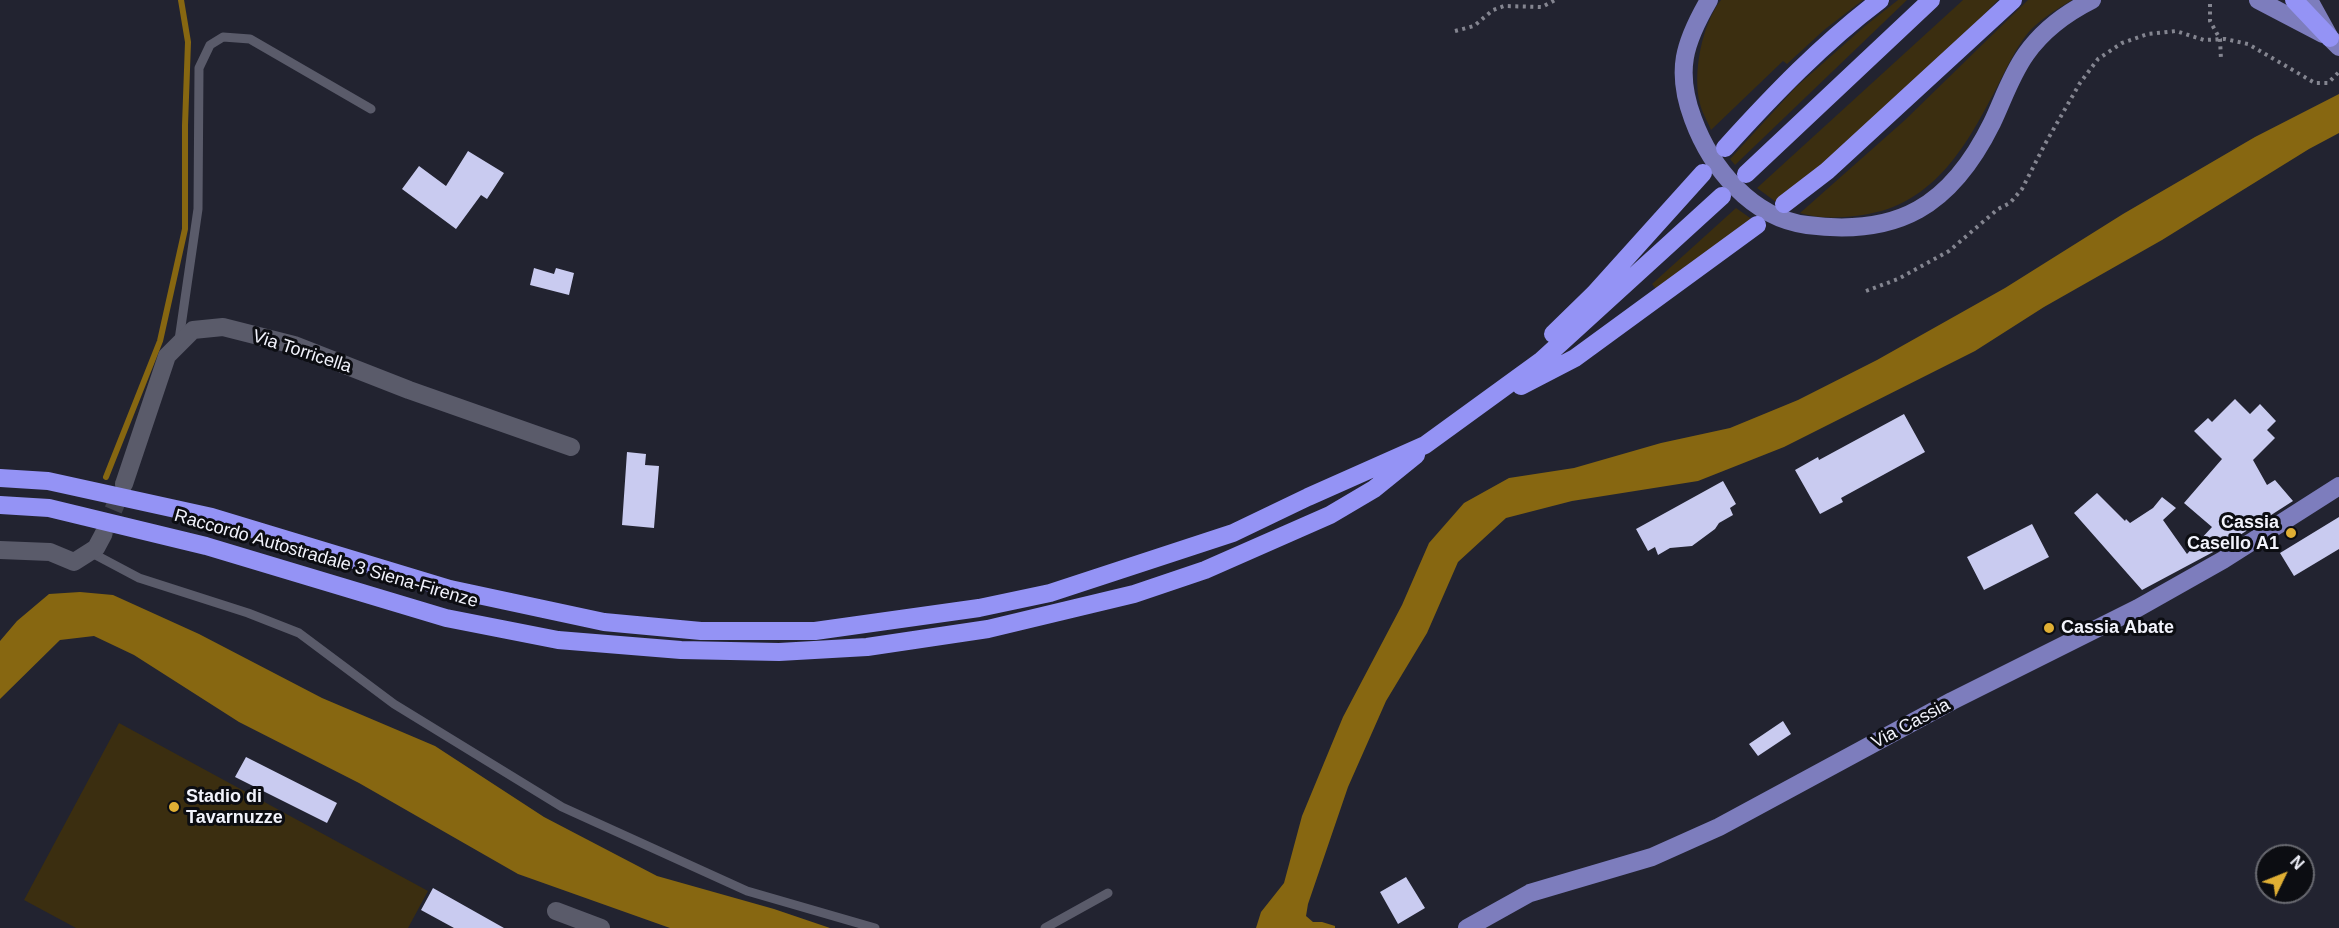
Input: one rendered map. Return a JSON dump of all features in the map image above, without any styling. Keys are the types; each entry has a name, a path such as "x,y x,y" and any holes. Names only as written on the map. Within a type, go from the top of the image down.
{"highway":[{"path":"1725,148 1770,98 1854,20 1880,0"},
{"path":"1746,174 1839,84 1931,0"},
{"path":"1784,204 1827,171 2013,0"},
{"path":"2295,0 2334,43"},
{"path":"1477,409 1594,294 1703,173"},
{"name":"Raccordo Autostradale 3 Siena-Firenze","path":"0,478 48,481 212,517 450,590 594,620 701,631 814,631 979,608 1050,593 1233,533 1425,445 1542,360 1722,196"},
{"path":"1477,409 1575,358 1757,225"},
{"name":"Raccordo Autostradale 3 Siena-Firenze","path":"0,505 49,508 206,546 446,618 558,640 681,650 779,652 867,647 988,629 1134,594 1205,570 1330,515 1374,489 1410,462 1425,445"}],"main road":[{"path":"1710,0 1693,28 1683,61 1685,98 1698,132 1712,159 1737,189 1767,212 1796,224 1859,229 1891,223 1923,208 1944,192 1963,170 1990,125 2026,54 2057,21 2092,0"},
{"path":"2258,0 2334,43"},
{"path":"2309,0 2334,43"},
{"name":"Via Cassia","path":"1467,928 1530,893 1652,857 1711,832 1952,701 2138,608 2223,560 2339,486"}],"street":[{"name":"Via Torricella","path":"124,484 167,356 193,330 223,327 294,345 409,390 571,447"},
{"path":"0,550 50,552 74,562 96,548 103,535"},
{"path":"556,911 601,928"}],"lane":[{"path":"178,345 198,209 199,68 210,45 223,38 250,39 371,109"},
{"path":"90,552 139,578 248,613 299,633 394,704 562,807 747,891 875,928"},
{"path":"1045,928 1108,893"}],"path":[{"path":"1455,31 1474,26 1493,10 1504,6 1542,7 1555,0"},
{"path":"2210,4 2210,21 2220,39 2221,60"},
{"path":"1866,291 1898,279 1949,251 1998,209 2010,203 2022,189 2044,144 2080,83 2098,59 2122,43 2148,34 2176,31 2204,40 2220,39 2248,44 2315,83 2328,83 2339,72"}],"shaded area":[{"path":"1721,0 1863,0 1824,30 1787,64 1783,61 1711,130 1700,104 1698,64 1709,22"},
{"path":"1898,0 1907,0 1735,165 1730,159 1796,87"},
{"path":"1963,0 1998,0 1891,106 1776,202 1757,188"},
{"path":"2028,0 2072,0 2043,19 2028,33 1975,128 1947,168 1930,184 1911,198 1889,209 1863,215 1831,217 1800,213 1905,120"},
{"path":"2339,94 2339,133 2309,149 2162,240 2044,307 1975,351 1784,447 1698,481 1572,501 1506,518 1458,562 1427,633 1386,701 1348,787 1308,904 1306,916 1313,922 1322,922 1335,926 1335,928 1256,928 1261,912 1284,883 1302,816 1343,717 1402,605 1429,543 1464,503 1509,478 1574,468 1661,443 1730,428 1798,400 1877,360 2005,288 2123,214 2255,137"},
{"path":"1736,208 1753,220 1656,289 1652,284"},
{"path":"80,592 113,595 199,634 322,698 435,746 544,817 657,876 774,909 830,928 670,928 518,874 359,783 239,722 134,655 94,636 60,640 0,699 0,641 17,621 49,594"},
{"name":"Stadio di Tavarnuzze","path":"119,723 428,891 408,928 76,928 24,900"}],"building":[{"path":"468,151 504,173 487,199 481,195 456,229 402,189 419,166 446,186"},
{"path":"534,268 554,274 556,268 574,273 569,295 530,285"},
{"path":"2235,399 2250,414 2260,404 2276,421 2267,430 2275,438 2253,460 2267,485 2275,480 2293,501 2215,551 2142,590 2074,513 2097,493 2125,521 2126,519 2130,523 2153,508 2162,497 2176,508 2163,520 2187,554 2212,527 2184,503 2222,459 2194,431 2208,418 2212,422"},
{"path":"1904,414 1925,452 1841,498 1843,502 1820,514 1795,470 1818,457 1819,460"},
{"path":"627,452 646,454 645,465 659,466 654,528 622,525"},
{"path":"1723,481 1736,504 1730,508 1733,515 1719,523 1715,529 1692,546 1670,548 1658,555 1655,547 1648,551 1636,529"},
{"path":"2339,517 2339,549 2294,576 2280,553"},
{"path":"2032,524 2049,557 1984,590 1967,557"},
{"path":"1783,721 1791,734 1758,756 1749,744"},
{"path":"246,757 337,803 327,823 235,777"},
{"path":"1406,877 1425,908 1398,924 1380,892"},
{"path":"433,888 504,928 454,928 421,910"}],"waterway":[{"path":"106,477 160,341 185,229 188,42 181,0"}],"tunnel":[{"path":"103,535 124,484"}],"place":[{"name":"Cassia Casello A1","path":"2291,533"},
{"name":"Cassia Abate","path":"2049,628"},
{"name":"Stadio di Tavarnuzze","path":"174,807"}]}
